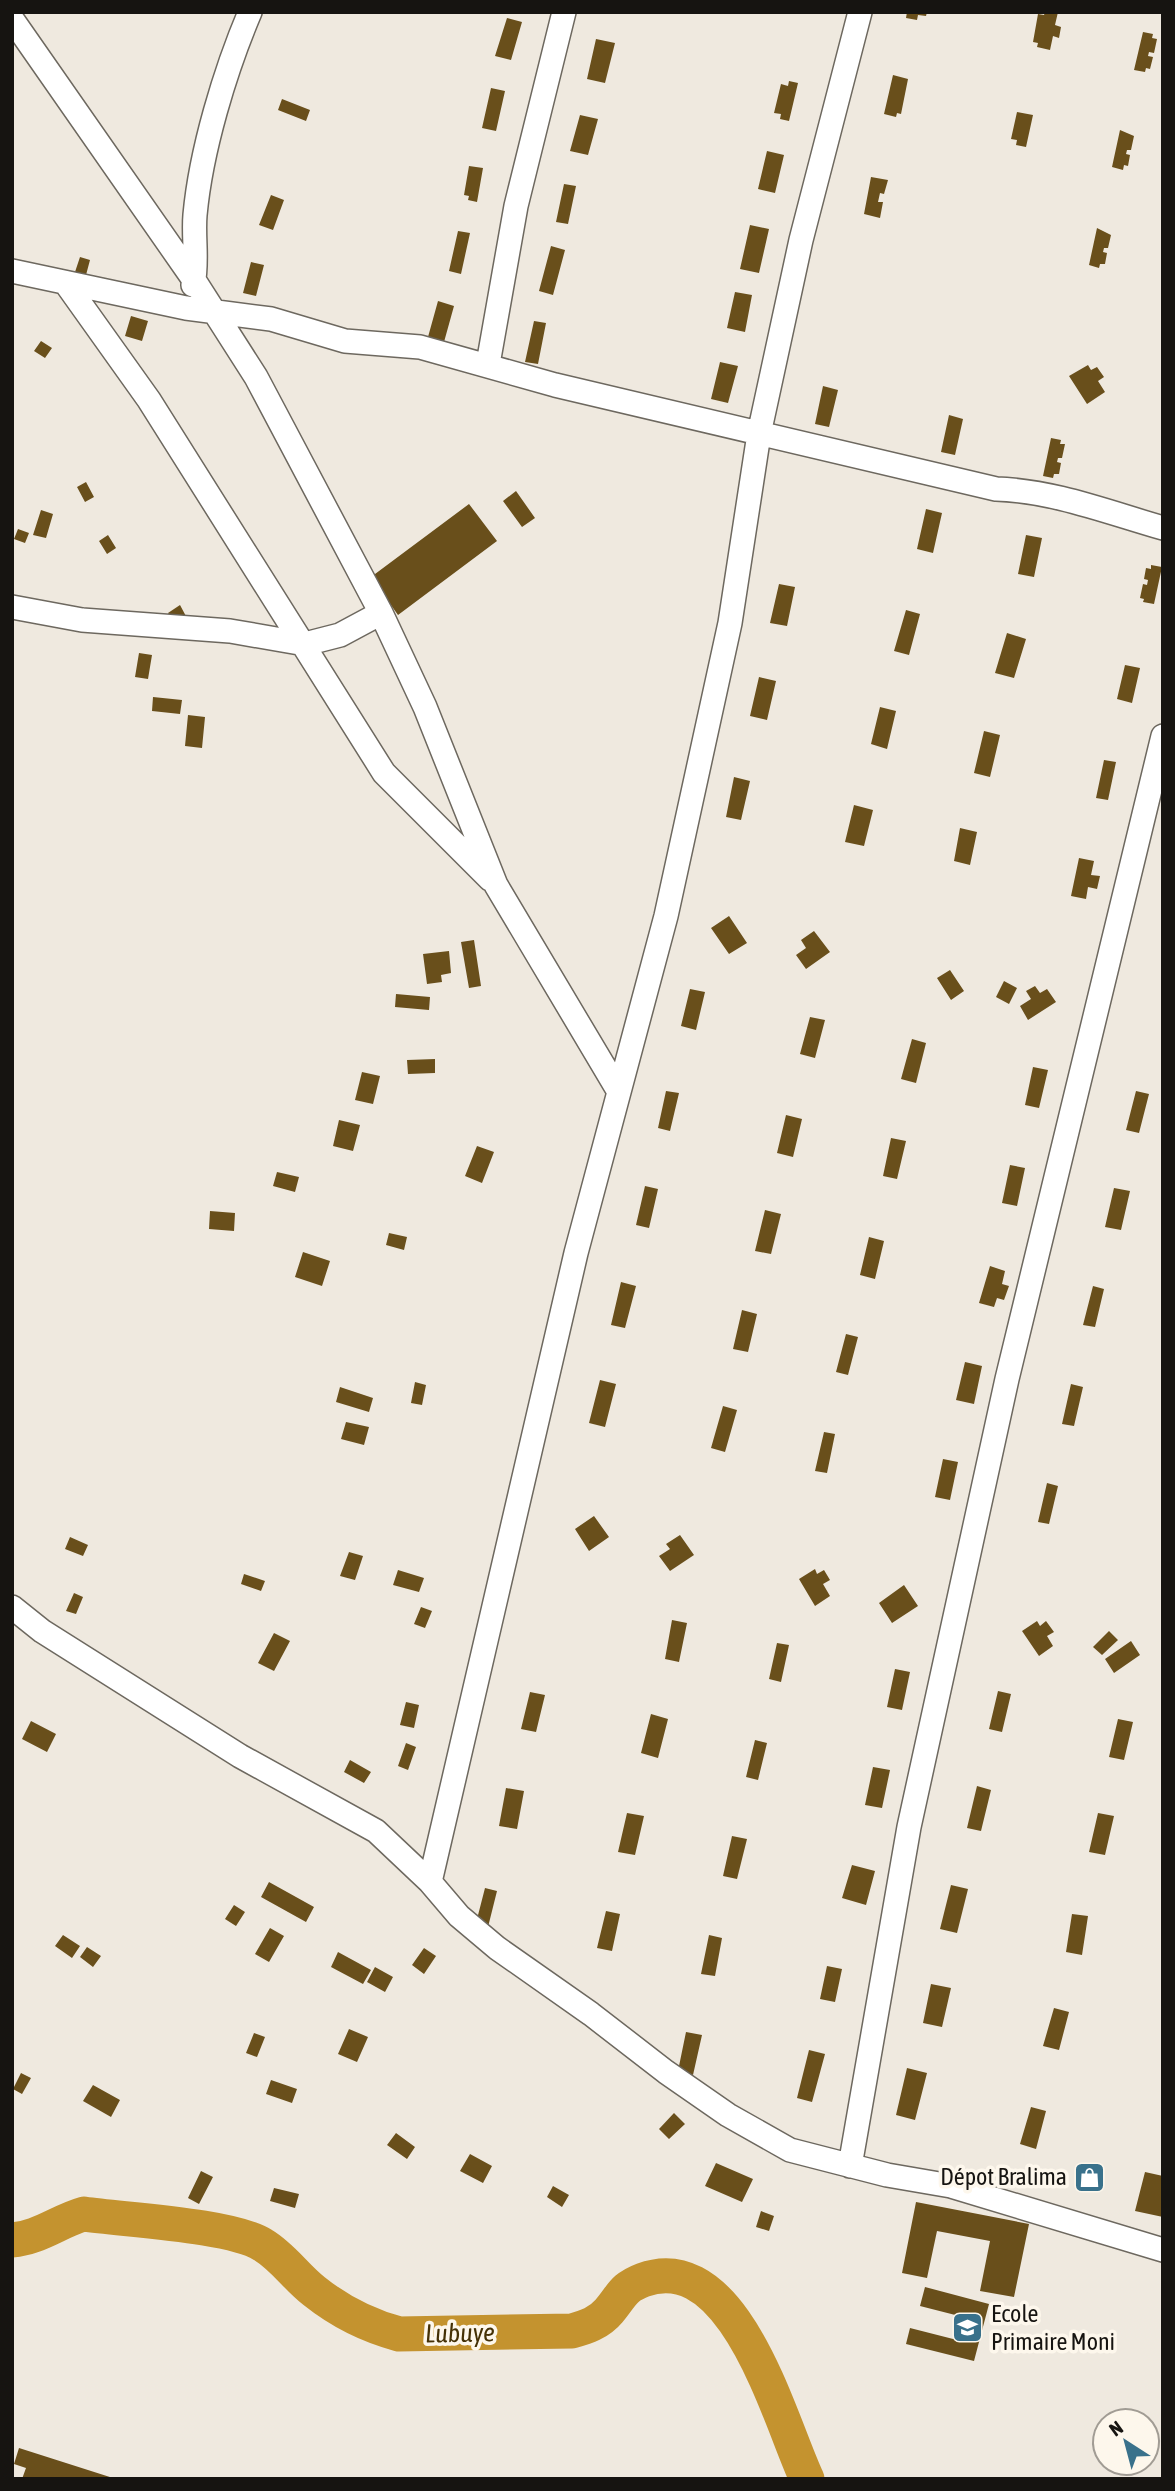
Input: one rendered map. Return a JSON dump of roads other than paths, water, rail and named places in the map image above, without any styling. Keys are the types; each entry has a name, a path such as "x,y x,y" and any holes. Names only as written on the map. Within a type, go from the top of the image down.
{"street":[{"path":"186,309 194,281 195,214 209,143 236,47 250,12"},
{"path":"488,364 516,206 564,12"},
{"path":"430,1882 576,1253 666,916 724,649 759,434 801,240 860,12"},
{"path":"12,19 217,314 256,377 381,613 425,707 496,885 618,1090"},
{"path":"12,271 186,309 271,318 345,341 419,347 488,364 555,385 759,434 996,489 1034,491 1064,497 1163,528"},
{"path":"67,285 149,400 384,773 496,885"},
{"path":"12,607 82,620 230,631 305,644 340,635 381,613"},
{"path":"850,2166 909,1827 989,1459 1163,736"},
{"path":"12,1606 43,1631 240,1756 376,1831 430,1882 459,1916 497,1948 591,2014 676,2079 790,2150 850,2166 965,2190 1163,2250"}],"waterway":[{"name":"Lubuye","path":"12,2240 40,2233 84,2214 177,2224 228,2233 263,2245 314,2291 344,2311 399,2334 572,2331 601,2319 626,2289 636,2283 675,2276 704,2289 728,2313 749,2345 768,2382 807,2479"}],"place":[{"name":"Dépot Bralima","path":"1090,2177"},
{"name":"Ecole Primaire Moni","path":"968,2328"}]}
